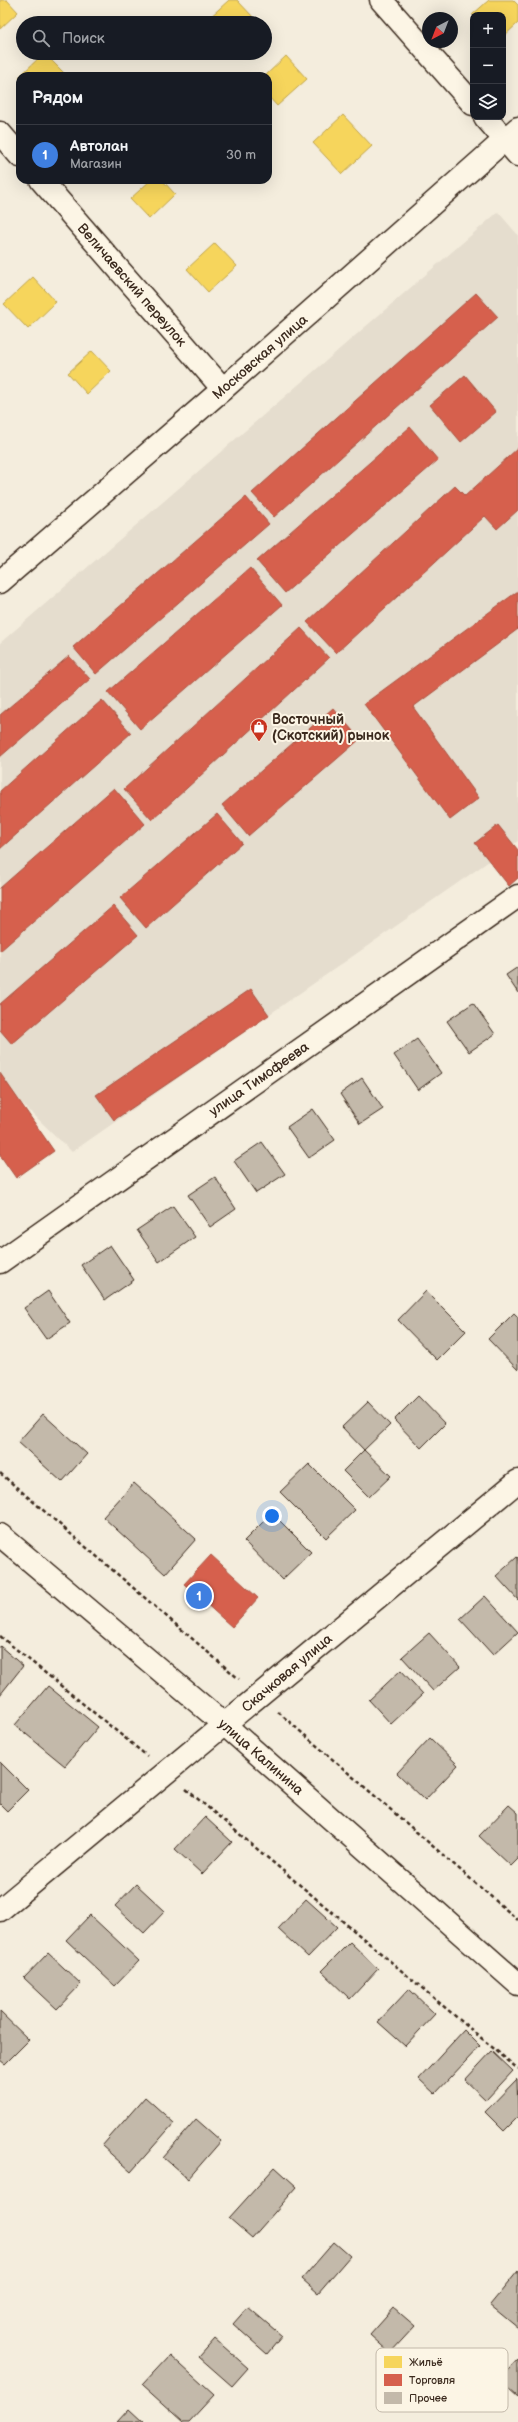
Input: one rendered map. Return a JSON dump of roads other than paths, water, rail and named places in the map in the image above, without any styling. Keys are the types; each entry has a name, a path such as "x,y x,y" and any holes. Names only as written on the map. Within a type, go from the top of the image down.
{"street":[{"path":"381,0 470,101"},
{"path":"489,120 514,141"},
{"path":"0,133 16,151"},
{"name":"Московская улица","path":"0,582 223,389 514,141"},
{"name":"Величаевский переулок","path":"44,184 223,389"},
{"name":"улица Тимофеева","path":"0,1262 518,896"},
{"name":"Скачковая улица","path":"0,1910 518,1481"},
{"name":"улица Калинина","path":"0,1535 225,1725 518,1984"}],"place":[{"name":"Восточный (Скотский) рынок","path":"259,742"},
{"name":"Автолан","path":"199,1596"}]}
